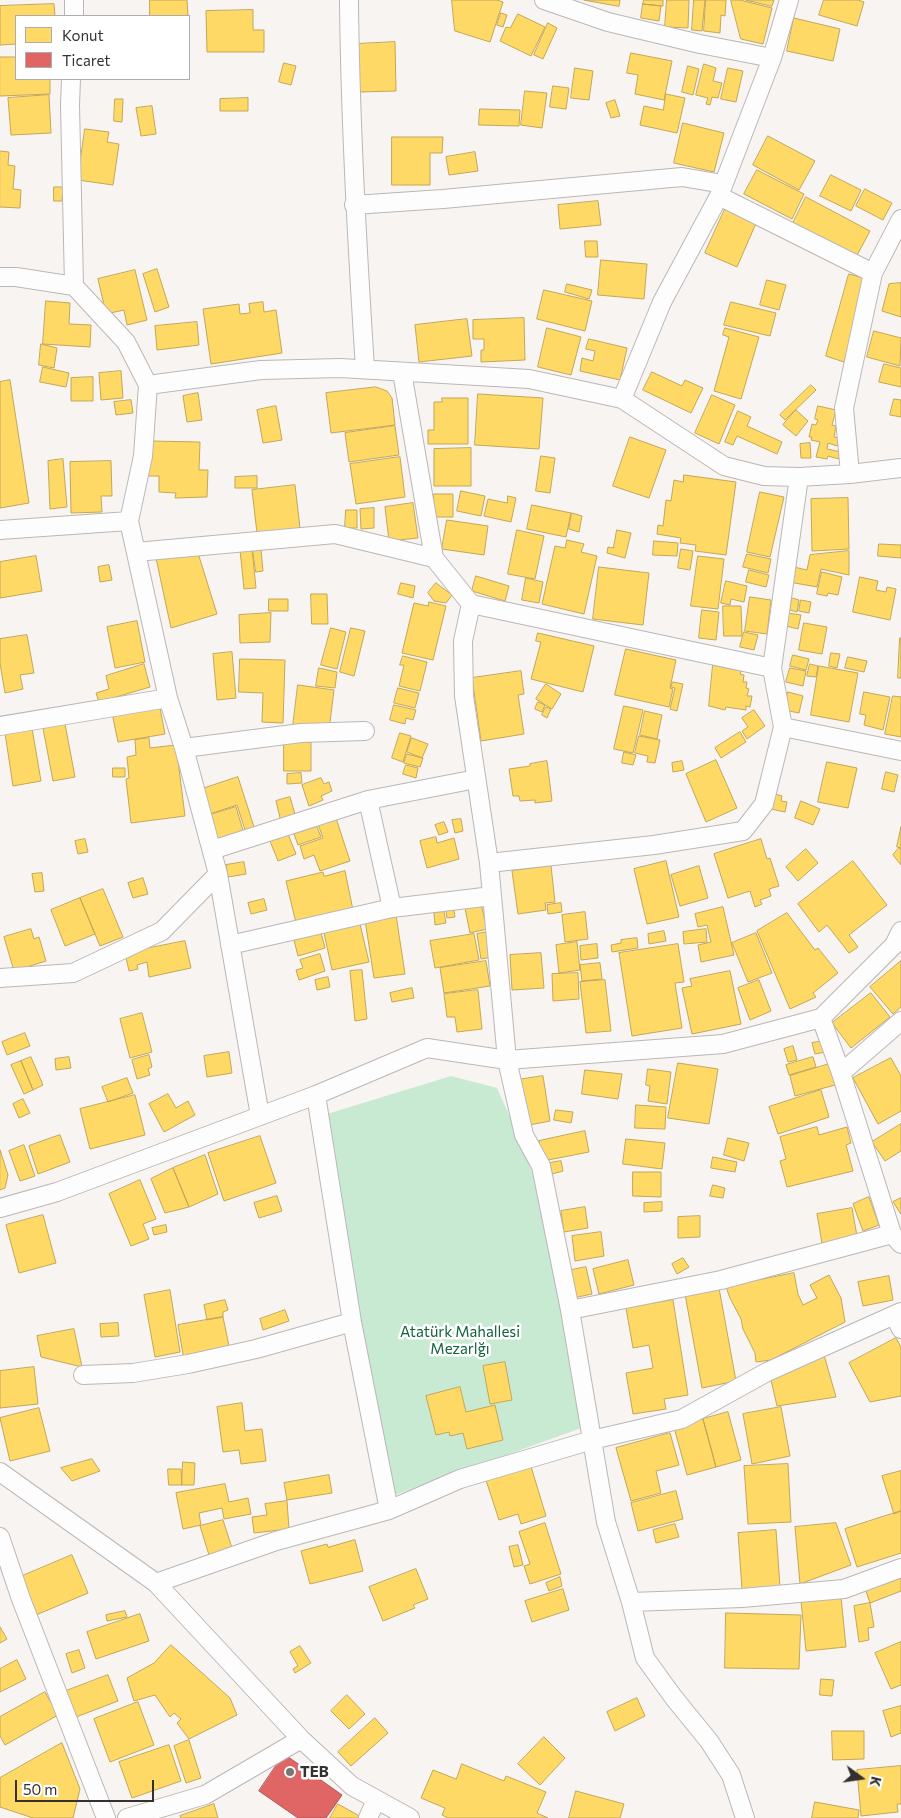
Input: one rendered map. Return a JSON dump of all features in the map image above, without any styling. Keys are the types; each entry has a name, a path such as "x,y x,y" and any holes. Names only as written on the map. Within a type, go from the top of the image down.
{"street":[{"path":"74,0 74,15"},
{"path":"349,0 354,205 365,368"},
{"path":"544,0 608,22 700,44 772,58"},
{"path":"622,399 662,302 721,190 772,58 789,0"},
{"path":"71,80 74,286"},
{"path":"354,205 443,199 682,177 721,190 873,273"},
{"path":"850,474 844,408 873,273 901,220"},
{"path":"0,277 16,277 74,286 126,342 148,385 143,456 129,521 168,698 184,748 218,874 260,1116"},
{"path":"148,385 261,370 365,368 402,372 529,379 622,399 724,466 764,476 799,477 901,468"},
{"path":"402,372 434,558 471,604 772,668"},
{"path":"489,863 654,845 743,831 764,804 783,727 772,668 799,477"},
{"path":"0,530 129,521"},
{"path":"136,552 335,534 434,558"},
{"path":"471,604 463,641 464,696 489,863 507,1060 524,1135 541,1166 570,1310 606,1522 631,1602 645,1658 709,1741 730,1775 745,1818"},
{"path":"0,726 168,698"},
{"path":"783,727 901,751"},
{"path":"184,748 300,733 365,731"},
{"path":"212,850 368,800 476,779"},
{"path":"368,800 392,908"},
{"path":"0,978 74,972 162,931 218,874"},
{"path":"230,945 392,908 492,896"},
{"path":"0,1208 56,1192 260,1116 427,1048 507,1060 723,1044 821,1018 894,945 901,932"},
{"path":"570,1310 721,1280 896,1239 821,1018"},
{"path":"841,1073 901,1021"},
{"path":"316,1094 352,1322 389,1510"},
{"path":"156,1583 276,1540 389,1510 460,1479 592,1440 682,1419 767,1372 899,1319"},
{"path":"83,1375 133,1373 188,1364 256,1349 352,1322"},
{"path":"0,1472 156,1583 301,1739 352,1786 410,1818"},
{"path":"0,1537 21,1599 106,1818"},
{"path":"631,1602 742,1598 844,1589 901,1568"},
{"path":"127,1818 205,1796 301,1739"},
{"path":"368,1818 376,1800"}],"green space":[{"name":"Atatürk Mahallesi Mezarlğı","path":"451,1076 497,1088 520,1139 543,1202 587,1426 378,1501 350,1348 327,1114"}],"building: Konut":[{"path":"150,0 187,0 188,15 150,15"},
{"path":"452,0 497,0 503,2 490,42 455,31"},
{"path":"584,0 620,0 619,6"},
{"path":"644,0 663,0 663,6 643,4"},
{"path":"667,0 689,0 688,28 665,27"},
{"path":"694,0 705,0 702,31 692,30"},
{"path":"706,0 726,0 725,16 721,15 720,33 704,31"},
{"path":"731,0 740,0 772,8 763,44 741,39"},
{"path":"746,0 774,0 772,6"},
{"path":"824,0 858,0 864,2 857,26 819,15"},
{"path":"54,4 55,15 15,15 15,44 0,45 0,6"},
{"path":"643,4 661,6 659,21 641,18"},
{"path":"253,10 253,30 264,30 264,52 207,52 206,11"},
{"path":"501,13 507,15 503,27 497,25"},
{"path":"518,14 545,27 531,56 500,41 506,27 510,28"},
{"path":"794,18 840,29 833,61 787,51"},
{"path":"548,23 557,28 543,59 534,55"},
{"path":"395,42 396,91 359,92 357,44"},
{"path":"631,53 672,61 664,100 635,94 638,75 627,73"},
{"path":"0,57 15,57 15,80 50,80 50,94 0,96"},
{"path":"284,63 296,66 291,85 279,82"},
{"path":"704,64 716,68 713,81 722,83 718,98 712,97 710,105 706,104 708,98 696,95"},
{"path":"688,66 699,69 693,95 682,92"},
{"path":"575,68 593,71 589,100 571,98"},
{"path":"728,68 743,71 736,102 721,99"},
{"path":"553,86 569,88 566,109 550,107"},
{"path":"525,91 547,93 542,128 521,125"},
{"path":"666,94 685,98 677,133 640,125 644,106 663,110"},
{"path":"49,95 51,133 11,135 8,98"},
{"path":"248,98 248,111 220,111 220,99"},
{"path":"115,99 123,99 122,122 114,121"},
{"path":"615,100 620,116 611,118 606,103"},
{"path":"152,106 156,134 141,136 136,108"},
{"path":"480,109 520,110 519,126 479,125"},
{"path":"683,123 724,133 714,172 674,163"},
{"path":"85,129 109,132 107,142 119,144 113,185 78,180"},
{"path":"768,136 815,161 799,190 753,165"},
{"path":"392,137 443,137 442,153 430,153 430,185 392,185"},
{"path":"0,151 9,152 8,165 15,166 13,189 21,190 20,208 0,207"},
{"path":"475,152 478,171 449,175 446,157"},
{"path":"757,170 804,194 792,219 744,194"},
{"path":"831,175 861,190 851,211 820,196"},
{"path":"54,187 63,187 62,201 54,201"},
{"path":"865,189 892,203 883,220 856,206"},
{"path":"806,197 870,231 855,259 792,225"},
{"path":"598,201 601,225 560,229 558,205"},
{"path":"726,207 757,221 737,267 705,253"},
{"path":"585,241 597,241 598,257 586,257"},
{"path":"601,260 647,264 644,299 598,295"},
{"path":"157,269 169,307 155,312 143,274"},
{"path":"135,270 147,320 127,325 124,310 106,314 98,279"},
{"path":"849,274 867,279 844,362 826,356"},
{"path":"767,280 786,285 779,310 760,305"},
{"path":"901,283 901,317 882,311 889,284"},
{"path":"567,284 592,290 589,299 565,292"},
{"path":"544,290 592,301 585,331 537,319"},
{"path":"46,301 70,303 69,324 91,325 90,347 43,344"},
{"path":"263,302 264,312 276,310 282,353 211,364 203,309 239,304 240,314 250,313 249,304"},
{"path":"731,302 776,313 770,336 724,325"},
{"path":"524,318 525,360 481,362 481,350 484,350 484,339 473,339 473,320"},
{"path":"467,319 472,356 419,362 415,325"},
{"path":"197,322 199,345 157,350 155,326"},
{"path":"547,328 581,337 571,375 538,367"},
{"path":"725,328 759,337 741,399 714,391 729,337 723,335"},
{"path":"874,331 901,338 900,366 867,357"},
{"path":"589,339 627,348 620,380 580,371 582,358 593,361 595,351 586,349"},
{"path":"41,344 57,348 54,368 39,365"},
{"path":"884,364 901,368 901,387 879,382"},
{"path":"43,367 69,373 66,387 40,382"},
{"path":"121,371 123,398 101,400 99,373"},
{"path":"652,372 682,386 685,380 703,388 691,413 643,390"},
{"path":"93,377 93,401 71,401 71,378"},
{"path":"10,380 29,503 0,508 0,382"},
{"path":"811,385 816,390 785,420 780,415"},
{"path":"376,387 387,391 392,398 395,425 331,433 326,393"},
{"path":"198,393 202,420 187,422 183,396"},
{"path":"478,394 543,398 539,449 475,445"},
{"path":"712,395 735,405 719,444 695,433"},
{"path":"442,398 468,398 468,444 428,444 428,430 434,430 434,402 442,402"},
{"path":"894,399 901,400 901,417 890,415"},
{"path":"131,400 133,413 116,415 114,402"},
{"path":"276,406 282,440 263,443 257,410"},
{"path":"818,406 836,410 832,425 836,426 834,437 839,438 837,446 828,443 827,449 841,452 839,459 828,456 827,459 816,457 820,442 811,440 812,437 809,437 812,424 816,425 818,420 815,419"},
{"path":"796,410 808,421 796,436 783,425"},
{"path":"738,411 751,417 747,426 782,442 777,454 737,436 733,445 725,442"},
{"path":"395,426 399,455 349,462 345,433"},
{"path":"630,437 666,450 649,498 613,486"},
{"path":"150,441 200,442 199,470 208,470 207,497 175,498 176,493 159,492 159,476 149,476"},
{"path":"810,443 811,458 801,458 800,444"},
{"path":"471,448 471,486 434,486 434,449"},
{"path":"541,456 555,458 550,493 536,491"},
{"path":"400,457 405,497 356,504 350,464"},
{"path":"63,459 67,507 50,509 48,461"},
{"path":"111,461 112,496 101,496 102,512 71,513 70,462"},
{"path":"684,475 736,482 726,555 695,551 696,545 680,543 681,538 657,534 658,525 663,526 666,500 671,501 674,480 683,482"},
{"path":"257,476 257,488 235,488 235,477"},
{"path":"295,485 300,528 257,533 252,490"},
{"path":"461,491 485,496 481,516 457,511"},
{"path":"760,492 784,497 770,557 747,552"},
{"path":"434,494 453,494 453,517 434,517"},
{"path":"508,496 516,498 511,522 484,516 488,499 507,503"},
{"path":"848,498 849,549 812,551 811,499"},
{"path":"413,503 418,538 389,541 385,507"},
{"path":"532,505 571,513 566,537 527,529"},
{"path":"374,508 374,528 361,529 360,509"},
{"path":"346,510 357,510 357,528 345,528"},
{"path":"572,513 582,516 579,532 569,529"},
{"path":"447,520 488,526 484,555 442,549"},
{"path":"517,530 544,536 535,579 508,574"},
{"path":"617,530 631,533 625,558 607,553 608,547 613,548"},
{"path":"567,540 584,544 581,552 597,556 584,614 542,604 555,546 565,548"},
{"path":"654,541 678,543 677,556 653,555"},
{"path":"879,544 901,545 901,558 878,556"},
{"path":"252,549 256,588 244,589 240,550"},
{"path":"681,549 693,551 690,570 678,568"},
{"path":"253,550 261,550 263,571 256,572"},
{"path":"849,551 849,575 821,569 817,587 789,582 794,567 807,570 810,555"},
{"path":"198,553 217,614 171,628 156,558"},
{"path":"747,554 771,559 768,573 743,567"},
{"path":"36,556 42,591 0,598 0,562"},
{"path":"698,556 724,559 718,609 691,606"},
{"path":"109,565 112,580 100,582 98,567"},
{"path":"599,567 649,573 643,625 593,619"},
{"path":"749,570 769,575 766,587 746,582"},
{"path":"822,572 842,577 838,595 828,593 827,596 817,594"},
{"path":"476,576 509,586 505,601 472,591"},
{"path":"860,577 878,581 876,590 886,592 887,587 896,589 890,620 853,612"},
{"path":"526,578 543,582 539,603 522,600"},
{"path":"726,581 747,586 744,602 731,599 730,605 721,603"},
{"path":"401,583 415,586 413,598 398,594"},
{"path":"436,583 452,595 446,603 434,601 428,593"},
{"path":"311,594 327,594 328,624 312,624"},
{"path":"750,597 771,600 767,634 745,631"},
{"path":"792,598 799,600 797,612 790,610"},
{"path":"269,599 288,599 288,611 269,611"},
{"path":"801,600 811,602 809,613 799,611"},
{"path":"429,602 446,606 433,660 402,653 414,603 428,606"},
{"path":"723,606 741,606 742,636 724,636"},
{"path":"702,610 719,612 716,640 699,638"},
{"path":"271,613 270,642 240,643 239,615"},
{"path":"788,613 801,615 798,629 786,626"},
{"path":"137,621 145,662 115,668 107,627"},
{"path":"804,623 827,627 822,654 799,650"},
{"path":"331,628 346,632 337,669 321,665"},
{"path":"351,628 365,631 354,676 340,672"},
{"path":"744,632 758,635 754,650 740,647"},
{"path":"538,633 594,646 583,692 531,679 541,642 536,641"},
{"path":"27,635 34,673 20,675 23,689 5,693 0,663 0,639"},
{"path":"900,638 901,678 898,678"},
{"path":"626,649 676,660 670,688 673,689 669,707 615,695"},
{"path":"232,652 236,698 217,700 213,654"},
{"path":"831,653 840,654 837,668 829,666"},
{"path":"793,655 809,659 806,670 790,666"},
{"path":"403,656 427,662 420,691 399,686 404,665 400,665"},
{"path":"848,657 867,661 864,672 845,668"},
{"path":"240,659 285,660 283,723 262,722 263,693 239,692"},
{"path":"144,664 150,687 99,702 96,693 109,689 106,676"},
{"path":"810,664 818,666 816,677 807,676"},
{"path":"713,665 741,671 740,674 744,675 743,682 747,682 746,688 749,689 747,696 752,696 750,707 746,706 746,710 726,707 725,710 709,706"},
{"path":"819,666 858,673 849,722 811,715"},
{"path":"319,668 337,672 335,688 316,686"},
{"path":"790,668 806,671 803,686 786,682"},
{"path":"521,671 524,694 518,695 524,734 481,741 472,678"},
{"path":"673,682 683,684 677,711 670,709 675,688 671,687"},
{"path":"546,684 561,694 552,709 536,699"},
{"path":"298,685 334,690 329,730 293,726"},
{"path":"398,688 419,693 415,708 394,703"},
{"path":"788,692 803,696 799,713 784,710"},
{"path":"864,692 890,697 883,730 864,725 866,715 860,714"},
{"path":"893,696 901,697 901,737 885,734"},
{"path":"538,702 545,705 542,712 535,709"},
{"path":"159,703 165,734 118,742 112,713"},
{"path":"394,705 416,710 413,720 406,718 405,724 390,720"},
{"path":"624,706 643,710 633,753 614,749"},
{"path":"546,707 551,709 547,718 542,715"},
{"path":"754,710 765,726 747,739 742,731 748,727 742,718"},
{"path":"645,711 662,715 657,739 640,735"},
{"path":"65,724 75,777 53,781 43,728"},
{"path":"32,728 41,781 13,786 5,733"},
{"path":"740,732 746,742 721,758 715,748"},
{"path":"400,733 411,736 403,762 392,758"},
{"path":"639,736 660,740 655,763 647,762 648,756 635,753"},
{"path":"149,738 150,748 176,745 185,816 131,823 126,779 129,778 127,757 136,755 135,740"},
{"path":"412,738 428,744 422,758 407,752"},
{"path":"284,742 311,742 311,771 284,771"},
{"path":"624,752 636,755 633,765 622,763"},
{"path":"407,754 423,758 420,767 404,763"},
{"path":"716,760 737,808 706,822 686,774"},
{"path":"547,761 552,801 535,803 535,800 520,801 519,796 513,796 509,769"},
{"path":"682,761 684,770 673,772 672,763"},
{"path":"827,762 857,768 848,808 818,802"},
{"path":"406,765 418,768 416,778 403,774"},
{"path":"113,768 125,768 125,777 113,777"},
{"path":"886,772 898,775 894,792 882,789"},
{"path":"301,773 302,783 287,784 287,774"},
{"path":"238,777 255,830 246,833 237,805 207,815 199,790"},
{"path":"321,778 324,784 329,782 332,791 321,796 323,800 309,806 302,785"},
{"path":"775,794 782,796 781,801 787,802 785,812 771,809"},
{"path":"290,797 296,818 281,822 276,801"},
{"path":"801,801 820,809 813,825 795,818"},
{"path":"236,807 244,834 219,842 210,815"},
{"path":"336,818 350,861 320,871 314,855 304,859 300,846 323,838 318,824"},
{"path":"461,819 463,831 455,833 452,820"},
{"path":"444,822 448,832 439,835 435,825"},
{"path":"317,827 321,837 298,845 294,834"},
{"path":"901,827 901,848 897,847"},
{"path":"288,834 296,854 278,861 270,841"},
{"path":"436,837 437,843 454,838 459,859 427,868 420,841"},
{"path":"85,839 88,852 78,854 75,841"},
{"path":"761,839 767,859 770,858 779,886 769,889 771,896 760,900 762,904 755,907 750,891 728,898 714,854"},
{"path":"899,848 901,849 901,865 893,855"},
{"path":"806,849 818,863 798,881 786,867"},
{"path":"666,861 679,917 647,924 634,869"},
{"path":"853,861 887,905 849,935 858,947 849,953 827,925 819,932 798,904"},
{"path":"244,862 246,874 228,877 226,865"},
{"path":"551,866 555,902 545,903 546,910 518,914 512,871"},
{"path":"699,866 708,898 680,906 671,875"},
{"path":"345,871 353,910 296,923 286,881 323,872 324,876"},
{"path":"42,873 44,891 35,892 32,874"},
{"path":"143,878 148,894 133,898 128,883"},
{"path":"103,889 123,937 100,946 80,898"},
{"path":"80,898 95,934 65,946 51,910"},
{"path":"264,899 267,910 251,914 248,903"},
{"path":"561,903 562,912 548,914 547,905"},
{"path":"481,904 487,929 470,933 465,908"},
{"path":"723,907 734,955 701,962 698,945 711,942 707,925 698,927 695,914"},
{"path":"454,910 455,917 447,918 446,911"},
{"path":"444,912 446,923 435,925 434,913"},
{"path":"585,912 588,939 565,942 562,915"},
{"path":"787,913 815,950 818,948 838,973 813,993 816,997 790,1009 757,931"},
{"path":"396,915 405,974 374,978 365,920"},
{"path":"359,920 369,962 332,970 323,928"},
{"path":"31,929 34,939 39,937 46,961 14,971 4,937"},
{"path":"320,929 325,948 298,956 293,936"},
{"path":"706,929 707,942 684,944 683,932"},
{"path":"664,931 666,941 649,944 648,934"},
{"path":"488,932 492,957 481,959 477,934"},
{"path":"756,933 772,973 748,982 732,943"},
{"path":"474,934 479,960 435,968 430,941"},
{"path":"637,938 638,948 612,952 611,945 621,943 621,940"},
{"path":"185,941 191,968 149,977 147,962 137,965 138,969 129,971 125,953"},
{"path":"577,942 580,970 559,973 556,945"},
{"path":"597,944 598,958 581,960 580,946"},
{"path":"678,944 684,982 675,983 682,1028 632,1036 619,953"},
{"path":"541,953 544,988 512,990 510,955"},
{"path":"320,954 325,971 299,980 296,970 303,968 300,960"},
{"path":"486,961 490,986 444,993 440,968"},
{"path":"901,961 901,1007 893,1014 870,987"},
{"path":"600,963 602,979 582,981 580,965"},
{"path":"362,970 367,1019 355,1021 350,971"},
{"path":"730,971 741,1024 692,1034 682,988 692,986 690,979"},
{"path":"578,973 579,999 553,1001 552,974"},
{"path":"328,977 330,987 317,990 315,980"},
{"path":"605,980 611,1031 586,1033 580,982"},
{"path":"759,980 771,1011 750,1020 738,988"},
{"path":"412,988 414,998 392,1002 390,993"},
{"path":"478,990 482,1029 457,1032 455,1017 447,1017 444,994"},
{"path":"871,993 890,1017 851,1048 832,1023"},
{"path":"142,1013 152,1052 130,1058 120,1019"},
{"path":"25,1033 30,1046 7,1055 2,1042"},
{"path":"824,1041 826,1052 815,1054 812,1043"},
{"path":"793,1046 797,1060 788,1062 784,1049"},
{"path":"229,1052 232,1073 207,1077 204,1056"},
{"path":"149,1055 152,1067 148,1069 150,1075 137,1079 132,1060"},
{"path":"31,1057 43,1085 33,1090 21,1061"},
{"path":"69,1057 71,1068 56,1070 55,1059"},
{"path":"813,1057 816,1067 789,1075 786,1065"},
{"path":"891,1058 901,1076 901,1111 878,1124 853,1078"},
{"path":"21,1061 33,1090 24,1094 11,1065"},
{"path":"678,1063 718,1069 709,1124 668,1118"},
{"path":"829,1064 835,1085 795,1096 790,1076"},
{"path":"648,1069 671,1072 667,1104 648,1101 650,1086 646,1085"},
{"path":"585,1070 622,1074 618,1099 582,1094"},
{"path":"543,1076 550,1121 524,1126 517,1080"},
{"path":"127,1078 133,1093 108,1102 102,1087"},
{"path":"821,1090 829,1117 778,1134 769,1107"},
{"path":"168,1094 176,1108 188,1101 195,1115 164,1132 149,1104"},
{"path":"135,1095 145,1135 90,1149 80,1109"},
{"path":"23,1099 30,1113 19,1118 13,1104"},
{"path":"636,1105 666,1107 665,1129 635,1128"},
{"path":"556,1110 573,1112 571,1123 554,1120"},
{"path":"901,1124 901,1151 885,1161 872,1142"},
{"path":"817,1127 819,1135 847,1127 851,1143 846,1145 853,1171 787,1187 780,1161 786,1159 780,1137"},
{"path":"585,1131 589,1152 543,1161 539,1141"},
{"path":"60,1135 70,1162 38,1174 29,1146"},
{"path":"260,1136 276,1183 224,1201 208,1153"},
{"path":"728,1138 749,1143 744,1161 724,1155"},
{"path":"626,1139 665,1143 662,1169 623,1164"},
{"path":"24,1145 35,1176 20,1181 9,1151"},
{"path":"0,1150 8,1175 5,1188 0,1190"},
{"path":"205,1155 218,1194 189,1207 173,1168"},
{"path":"713,1157 737,1162 735,1172 711,1168"},
{"path":"561,1161 563,1171 552,1174 550,1163"},
{"path":"173,1168 189,1207 165,1213 151,1179"},
{"path":"633,1172 661,1172 661,1197 633,1196"},
{"path":"140,1180 156,1219 143,1224 149,1239 131,1246 109,1194"},
{"path":"713,1185 725,1188 723,1198 710,1196"},
{"path":"277,1196 282,1211 259,1218 254,1203"},
{"path":"869,1197 879,1225 863,1231 853,1204"},
{"path":"901,1198 901,1214 893,1202"},
{"path":"662,1202 662,1211 644,1212 644,1203"},
{"path":"585,1207 588,1228 564,1232 561,1211"},
{"path":"852,1208 857,1236 822,1243 817,1214"},
{"path":"43,1215 56,1263 19,1273 6,1225"},
{"path":"700,1216 700,1237 678,1238 678,1217"},
{"path":"166,1225 167,1232 154,1235 152,1228"},
{"path":"601,1232 604,1256 575,1261 572,1236"},
{"path":"683,1258 689,1267 677,1274 672,1264"},
{"path":"628,1260 634,1285 599,1294 593,1269"},
{"path":"586,1267 592,1294 573,1298 567,1271"},
{"path":"794,1273 798,1294 803,1305 817,1298 810,1285 829,1275 841,1298 845,1322 771,1360 756,1362 755,1353 726,1287"},
{"path":"889,1276 893,1300 863,1306 858,1282"},
{"path":"719,1288 736,1381 702,1388 685,1294"},
{"path":"170,1290 180,1352 155,1357 144,1295"},
{"path":"225,1300 228,1310 223,1312 223,1317 207,1320 204,1305"},
{"path":"673,1300 688,1395 664,1399 666,1409 633,1414 626,1373 653,1368 649,1345 633,1348 626,1308"},
{"path":"285,1310 289,1321 263,1330 260,1319"},
{"path":"223,1317 230,1351 184,1360 178,1325"},
{"path":"118,1323 119,1336 101,1337 100,1324"},
{"path":"74,1329 82,1367 41,1357 37,1336"},
{"path":"896,1338 901,1347 901,1396 870,1402 849,1363"},
{"path":"824,1355 836,1397 777,1406 771,1380"},
{"path":"505,1362 512,1400 490,1404 483,1366"},
{"path":"34,1367 38,1404 0,1408 0,1371"},
{"path":"460,1387 466,1412 495,1405 503,1440 467,1449 463,1433 450,1436 449,1432 436,1435 426,1396"},
{"path":"242,1403 245,1431 262,1429 266,1461 241,1464 239,1450 223,1452 217,1407"},
{"path":"781,1407 790,1456 752,1464 743,1414"},
{"path":"39,1408 50,1451 10,1461 0,1418"},
{"path":"728,1412 741,1460 716,1467 703,1419"},
{"path":"703,1419 716,1467 687,1475 674,1427"},
{"path":"670,1433 679,1465 656,1471 661,1493 631,1501 616,1448"},
{"path":"92,1459 100,1471 72,1481 61,1468"},
{"path":"529,1460 546,1516 521,1524 518,1514 499,1520 484,1474"},
{"path":"183,1462 195,1463 194,1485 182,1485"},
{"path":"788,1464 791,1522 748,1524 744,1466"},
{"path":"168,1469 181,1469 182,1485 169,1485"},
{"path":"901,1471 901,1511 894,1514 882,1476"},
{"path":"329,1475 332,1493 287,1500 284,1483"},
{"path":"225,1484 229,1502 248,1498 251,1514 224,1519 222,1508 199,1513 201,1525 183,1529 176,1493"},
{"path":"676,1491 683,1519 638,1531 631,1503"},
{"path":"287,1501 289,1529 254,1533 252,1517 267,1515 265,1504"},
{"path":"901,1511 901,1553 857,1567 845,1529"},
{"path":"223,1520 232,1548 209,1555 200,1526"},
{"path":"545,1523 561,1574 530,1584 524,1566 530,1564 519,1532"},
{"path":"836,1523 851,1565 800,1584 795,1527"},
{"path":"675,1524 679,1537 656,1543 653,1530"},
{"path":"776,1530 780,1587 742,1589 738,1533"},
{"path":"355,1540 363,1571 310,1584 301,1551 327,1544 328,1547"},
{"path":"518,1545 523,1565 514,1567 509,1547"},
{"path":"72,1555 88,1593 36,1615 20,1577"},
{"path":"416,1569 428,1599 413,1605 415,1608 383,1621 369,1587"},
{"path":"901,1571 901,1591 870,1603 864,1585"},
{"path":"560,1577 562,1586 549,1591 546,1583"},
{"path":"563,1589 569,1610 532,1622 525,1601"},
{"path":"841,1597 846,1647 806,1651 801,1601"},
{"path":"870,1603 874,1627 868,1628 869,1640 859,1642 854,1606"},
{"path":"125,1611 127,1617 107,1621 106,1615"},
{"path":"726,1613 801,1615 799,1669 725,1668"},
{"path":"140,1614 149,1641 96,1659 87,1632"},
{"path":"0,1627 7,1639 0,1643"},
{"path":"901,1642 901,1685 891,1689 875,1653"},
{"path":"171,1645 230,1698 237,1715 189,1739 177,1723 181,1719 174,1713 170,1717 155,1695 134,1701 127,1678 154,1663"},
{"path":"300,1646 311,1663 295,1673 293,1669 298,1666 290,1652"},
{"path":"79,1650 85,1668 72,1673 66,1654"},
{"path":"17,1660 26,1679 0,1692 0,1669"},
{"path":"108,1675 118,1701 76,1717 66,1691"},
{"path":"821,1679 834,1680 832,1696 820,1695"},
{"path":"45,1692 58,1715 5,1745 0,1736 0,1717"},
{"path":"347,1695 365,1714 349,1729 331,1711"},
{"path":"637,1698 645,1716 615,1731 607,1712"},
{"path":"138,1702 154,1745 110,1762 94,1719"},
{"path":"901,1706 901,1733 891,1737 883,1711"},
{"path":"375,1718 388,1733 351,1766 338,1752"},
{"path":"832,1731 864,1731 864,1759 833,1760"},
{"path":"544,1737 565,1758 540,1785 518,1764"},
{"path":"189,1740 201,1778 186,1783 174,1746"},
{"path":"62,1743 80,1789 73,1818 33,1818 0,1807 0,1778"},
{"path":"169,1745 181,1781 132,1798 119,1762"},
{"path":"462,1764 504,1781 506,1776 546,1792 537,1813 548,1818 448,1818 442,1815 445,1808 421,1798 433,1770 456,1779"},
{"path":"901,1766 901,1804 897,1804 898,1812 861,1816 857,1770"},
{"path":"576,1791 624,1804 620,1818 569,1818"},
{"path":"815,1802 859,1810 858,1818 812,1818"},
{"path":"214,1804 218,1818 181,1818 180,1816"},
{"path":"338,1804 363,1818 330,1818"}],"building: Ticaret":[{"path":"284,1754 342,1795 326,1818 298,1818 259,1791"}],"place":[{"name":"TEB","path":"290,1772"}]}
